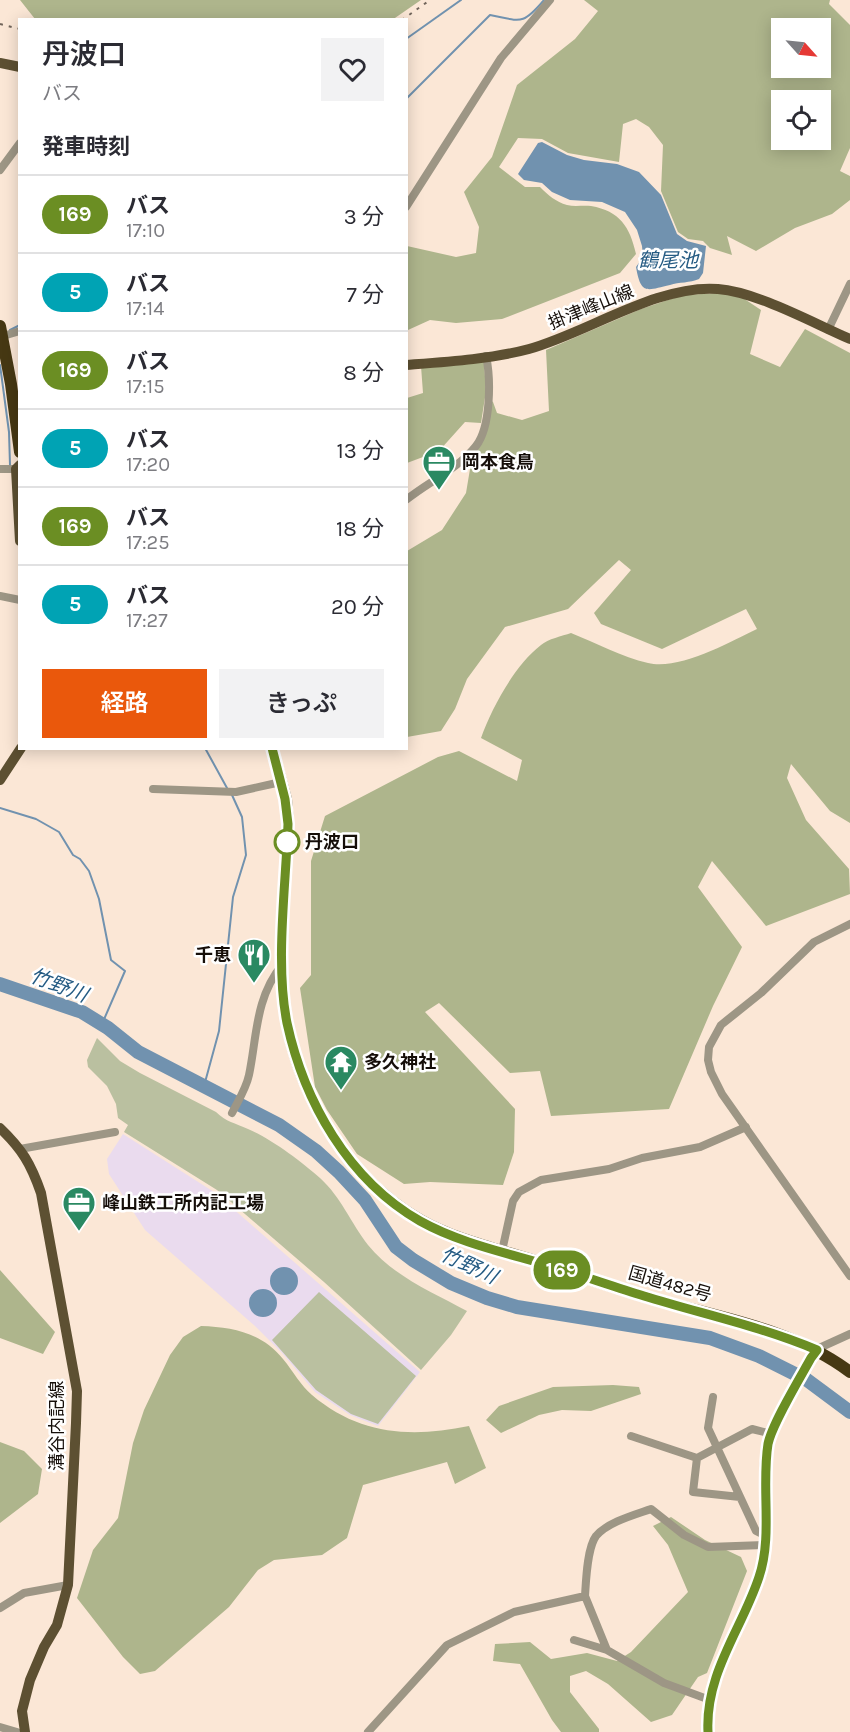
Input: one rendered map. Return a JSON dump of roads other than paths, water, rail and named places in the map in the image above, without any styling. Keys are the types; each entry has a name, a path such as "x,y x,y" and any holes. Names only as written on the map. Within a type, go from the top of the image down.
{"highway":[{"path":"2,335 18,439"},
{"name":"国道482号","path":"273,750 288,824 282,965 288,1023 307,1089 327,1128 384,1194 420,1220 456,1236 644,1296 749,1325 850,1372"},
{"path":"708,1732 710,1700 716,1675 759,1577 764,1540 766,1464 769,1442 814,1354"}],"main road":[{"path":"0,63 18,67"},
{"name":"掛津峰山線","path":"408,365 528,349 649,302 700,288 722,289 743,294 850,339"},
{"path":"0,780 20,750"},
{"name":"溝谷内記線","path":"0,1128 20,1149 32,1167 41,1193 77,1391 68,1585 57,1625 44,1647 30,1680 22,1711 25,1732"}],"street":[{"path":"408,204 501,58 550,0"},
{"path":"0,170 18,146"},
{"path":"828,330 850,284"},
{"path":"2,335 18,331"},
{"path":"408,498 476,447 481,436 489,392 490,374 486,356"},
{"path":"0,469 18,467"},
{"path":"0,596 18,600"},
{"path":"153,789 236,792 281,782"},
{"path":"850,924 814,942 761,993 721,1025 713,1036 708,1060 722,1094 850,1276"},
{"path":"232,1113 246,1085 258,1016 264,996 282,965"},
{"path":"502,1251 513,1201 519,1192 541,1180 609,1168 642,1158 700,1147 746,1127"},
{"path":"20,1149 115,1132"},
{"path":"814,1354 850,1334"},
{"path":"713,1397 708,1428 756,1531 764,1540"},
{"path":"631,1436 698,1458 752,1430 772,1434"},
{"path":"698,1458 693,1492 740,1497"},
{"path":"607,1650 585,1596 592,1545 596,1536 605,1529 651,1509 684,1535 708,1547 764,1540"},
{"path":"0,1608 24,1593 68,1585"},
{"path":"368,1732 447,1645 514,1612 585,1596"},
{"path":"574,1640 607,1650 664,1683 710,1700"},
{"path":"0,1727 17,1732"}],"water":[{"name":"鶴尾池","path":"542,142 567,155 584,160 617,164 639,172 661,195 677,234 687,241 706,246 703,273 699,279 650,289 643,287 636,267 643,257 642,246 637,230 625,212 602,202 570,200 552,192 542,183 524,180 518,174 538,143"},
{"path":"284,1267 294,1271 298,1281 294,1291 284,1295 274,1291 270,1281 274,1271"},
{"path":"263,1289 273,1293 277,1303 273,1313 263,1317 253,1313 249,1303 253,1293"}],"waterway":[{"path":"408,38 461,0"},
{"path":"408,97 490,15 520,20 531,14 544,0"},
{"path":"10,330 18,326"},
{"path":"0,365 9,432 10,465"},
{"path":"206,750 227,788"},
{"path":"204,1086 219,1031 233,897 246,855 242,817 232,795"},
{"path":"0,808 36,819 59,832 73,855 80,859 89,871 99,899 111,960 125,971 102,1024"},
{"name":"竹野川","path":"0,984 82,1012 108,1028 138,1052 279,1125 316,1151 339,1172 365,1200 396,1247 451,1283 517,1307 710,1338 759,1356 807,1380 850,1412"}],"railway":[{"path":"405,18 430,0"},
{"path":"0,24 18,28"}],"place":[{"name":"岡本食鳥","path":"439,491"},
{"name":"丹波口","path":"287,842"},
{"name":"千恵","path":"254,984"},
{"name":"多久神社","path":"341,1091"},
{"name":"峰山鉄工所内記工場","path":"79,1232"}]}
